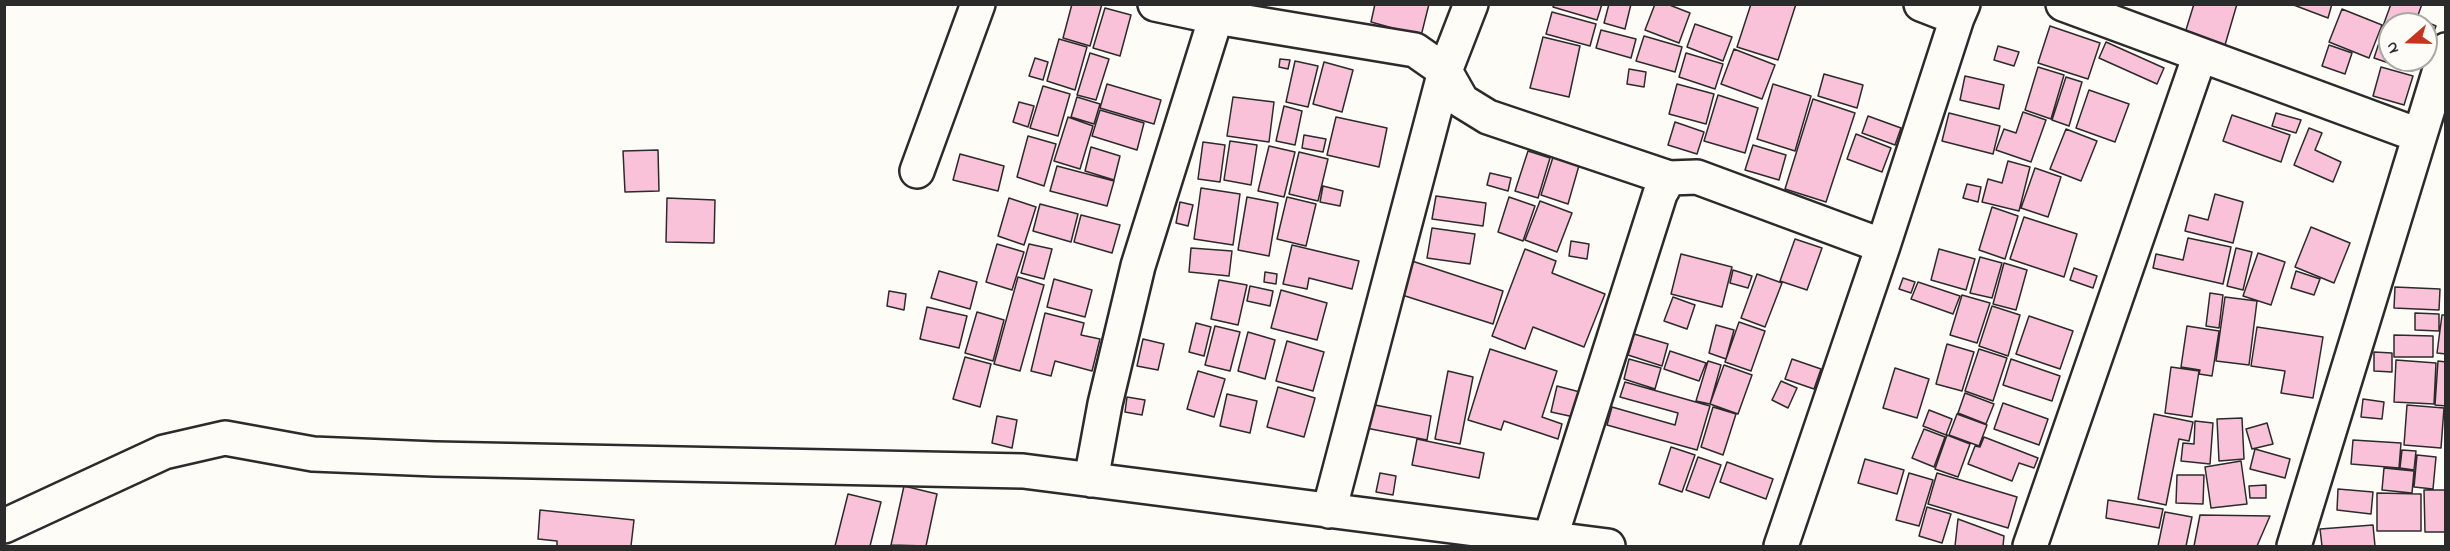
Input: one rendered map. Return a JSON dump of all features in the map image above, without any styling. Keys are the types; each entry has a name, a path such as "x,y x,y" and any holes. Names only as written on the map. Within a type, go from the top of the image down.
{"street":[{"path":"917,171 978,4"},
{"path":"1155,4 1234,14 1415,50 1445,71 1462,101 1488,117 1669,178 1697,177 1883,246"},
{"path":"1329,511 1445,71 1471,4"},
{"path":"1781,546 1960,11 1921,4"},
{"path":"2063,4 2418,135"},
{"path":"1091,480 1105,404 1138,266 1234,14"},
{"path":"2294,546 2445,50"},
{"path":"2030,546 2200,55"},
{"path":"1550,539 1659,194 1669,178"},
{"path":"4,526 164,452 225,438 313,454 493,461 1023,471 1329,511 1415,534 1550,539 1608,546"}],"building":[{"path":"1072,4 1102,4 1090,46 1063,38"},
{"path":"1375,4 1429,4 1421,36 1371,22"},
{"path":"1554,4 1602,4 1597,20 1553,7"},
{"path":"1609,4 1631,4 1625,29 1604,23"},
{"path":"1655,4 1667,4 1690,13 1679,43 1645,30"},
{"path":"1751,4 1796,4 1778,60 1737,47"},
{"path":"2194,4 2237,4 2225,45 2185,33"},
{"path":"2291,4 2332,4 2328,18"},
{"path":"2391,4 2422,4 2419,12 2388,12"},
{"path":"1105,8 1131,15 1120,56 1093,48"},
{"path":"2342,9 2378,23 2378,35 2369,58 2329,42"},
{"path":"1552,12 1596,24 1590,46 1546,34"},
{"path":"1695,24 1732,37 1723,61 1687,47"},
{"path":"2050,26 2100,43 2088,79 2038,63"},
{"path":"1601,30 1636,39 1631,58 1596,48"},
{"path":"1644,36 1682,47 1675,72 1636,61"},
{"path":"1543,37 1580,46 1569,97 1530,88"},
{"path":"1059,39 1087,47 1075,90 1047,81"},
{"path":"2106,42 2164,68 2157,84 2099,58"},
{"path":"2329,45 2352,53 2345,74 2322,66"},
{"path":"1998,46 2019,52 2014,66 1994,60"},
{"path":"2378,46 2378,59 2374,58"},
{"path":"1734,49 1775,65 1762,99 1721,84"},
{"path":"1090,53 1109,59 1096,100 1077,95"},
{"path":"1686,53 1723,64 1715,89 1679,77"},
{"path":"1035,58 1048,62 1043,80 1029,76"},
{"path":"1280,59 1290,60 1288,69 1279,67"},
{"path":"1295,61 1318,66 1308,107 1286,102"},
{"path":"1324,62 1353,70 1342,112 1313,104"},
{"path":"2038,67 2064,75 2051,119 2025,110"},
{"path":"1629,69 1646,72 1644,87 1627,84"},
{"path":"2380,72 2399,72 2413,76 2404,105 2373,96"},
{"path":"1824,74 1863,85 1857,108 1818,96"},
{"path":"1965,76 2004,85 1999,109 1960,100"},
{"path":"2066,77 2082,82 2069,126 2052,120"},
{"path":"1107,84 1161,100 1154,124 1100,108"},
{"path":"1677,84 1714,94 1706,124 1669,114"},
{"path":"1773,84 1811,96 1795,151 1757,139"},
{"path":"1043,86 1070,94 1058,136 1030,128"},
{"path":"2089,90 2129,104 2115,142 2076,128"},
{"path":"1718,95 1758,108 1745,153 1704,141"},
{"path":"1077,97 1100,104 1094,124 1071,117"},
{"path":"1233,97 1274,102 1269,142 1227,136"},
{"path":"1813,99 1855,113 1826,202 1785,189"},
{"path":"1019,102 1034,106 1028,127 1013,122"},
{"path":"1284,106 1302,111 1295,145 1276,141"},
{"path":"1100,110 1144,123 1137,150 1092,136"},
{"path":"2023,112 2046,120 2031,162 1996,150 2004,129 2016,133"},
{"path":"1949,113 2000,126 1993,154 1942,141"},
{"path":"2276,113 2301,120 2296,133 2272,126"},
{"path":"2232,115 2290,135 2281,162 2223,141"},
{"path":"1868,116 1901,128 1895,145 1862,133"},
{"path":"1068,117 1093,126 1080,169 1054,161"},
{"path":"1336,117 1387,128 1379,167 1327,155"},
{"path":"1675,122 1704,132 1697,154 1668,145"},
{"path":"2309,128 2322,133 2315,150 2341,162 2333,182 2294,165"},
{"path":"2066,129 2097,141 2081,181 2050,169"},
{"path":"1856,134 1891,148 1882,172 1847,159"},
{"path":"1304,135 1326,139 1323,152 1302,148"},
{"path":"1028,136 1056,144 1044,186 1017,177"},
{"path":"1230,141 1257,145 1251,185 1224,180"},
{"path":"1203,142 1225,145 1220,182 1198,179"},
{"path":"1753,145 1786,155 1779,180 1745,170"},
{"path":"1269,146 1295,152 1284,197 1258,191"},
{"path":"1091,147 1120,156 1114,180 1085,171"},
{"path":"658,150 659,191 625,192 623,151"},
{"path":"1528,151 1550,158 1538,198 1515,191"},
{"path":"1299,152 1328,159 1318,201 1289,194"},
{"path":"960,154 1004,166 998,191 953,180"},
{"path":"1554,154 1580,162 1568,204 1541,195"},
{"path":"2008,161 2030,167 2019,211 1982,202 1988,179 2002,183"},
{"path":"1057,166 1114,181 1107,206 1050,191"},
{"path":"2035,168 2061,177 2048,217 2021,208"},
{"path":"1490,173 1511,178 1508,191 1487,185"},
{"path":"1967,184 1981,187 1978,202 1963,198"},
{"path":"1323,186 1343,191 1340,206 1320,202"},
{"path":"1201,188 1240,194 1233,245 1194,239"},
{"path":"2215,194 2243,202 2233,243 2185,231 2189,215 2208,220"},
{"path":"1436,196 1486,203 1483,226 1432,219"},
{"path":"1247,197 1278,203 1269,256 1238,250"},
{"path":"1287,197 1316,204 1306,246 1277,239"},
{"path":"1509,197 1535,206 1523,241 1498,232"},
{"path":"667,198 715,200 714,243 666,242"},
{"path":"1009,198 1036,207 1024,245 998,236"},
{"path":"1540,201 1572,213 1557,252 1525,240"},
{"path":"1180,202 1193,205 1188,226 1176,223"},
{"path":"1040,204 1078,214 1071,242 1033,231"},
{"path":"1992,207 2018,216 2005,259 1979,250"},
{"path":"1081,215 1120,225 1112,253 1074,242"},
{"path":"2024,217 2077,234 2064,277 2010,259"},
{"path":"2311,227 2350,243 2334,283 2295,267"},
{"path":"1432,228 1475,234 1470,264 1427,258"},
{"path":"2188,238 2231,247 2223,284 2153,268 2156,254 2183,260"},
{"path":"1795,239 1822,248 1807,290 1780,281"},
{"path":"1571,241 1589,244 1587,259 1569,256"},
{"path":"997,244 1024,252 1012,290 986,282"},
{"path":"1029,244 1052,249 1044,279 1021,273"},
{"path":"1292,245 1359,261 1352,289 1309,278 1307,289 1283,284"},
{"path":"1191,248 1232,251 1229,276 1189,272"},
{"path":"2236,248 2252,252 2243,290 2227,286"},
{"path":"1525,249 1556,261 1552,273 1605,294 1584,347 1533,327 1525,349 1492,336"},
{"path":"1939,249 1975,259 1966,290 1931,280"},
{"path":"2258,253 2285,262 2271,305 2243,296"},
{"path":"1681,254 1732,267 1722,307 1671,294"},
{"path":"1980,257 2002,263 1992,298 1970,293"},
{"path":"1412,261 1503,291 1493,324 1402,295"},
{"path":"2004,263 2027,270 2016,310 1993,304"},
{"path":"2074,268 2097,276 2093,288 2070,280"},
{"path":"1733,270 1752,276 1748,288 1730,283"},
{"path":"939,271 977,282 970,309 931,298"},
{"path":"2296,271 2320,279 2314,295 2291,288"},
{"path":"1265,272 1277,274 1276,284 1264,282"},
{"path":"1757,274 1782,283 1765,327 1741,318"},
{"path":"1018,277 1044,285 1020,371 994,364"},
{"path":"1903,278 1915,282 1911,293 1899,289"},
{"path":"1054,279 1092,290 1085,317 1047,307"},
{"path":"1219,280 1247,285 1238,325 1211,319"},
{"path":"1918,282 1960,296 1953,314 1911,299"},
{"path":"1250,286 1273,291 1270,306 1247,301"},
{"path":"2395,287 2440,289 2439,310 2394,308"},
{"path":"1281,290 1327,303 1317,340 1271,328"},
{"path":"889,291 906,294 904,310 887,306"},
{"path":"2210,293 2223,295 2219,328 2206,326"},
{"path":"1962,295 1990,303 1977,343 1950,335"},
{"path":"1673,297 1695,305 1687,329 1664,321"},
{"path":"2225,297 2257,301 2249,365 2216,361"},
{"path":"1992,306 2020,315 2008,356 1979,346"},
{"path":"927,307 967,316 959,348 920,339"},
{"path":"977,312 1004,320 993,361 965,353"},
{"path":"1045,313 1084,323 1081,335 1100,339 1092,371 1055,361 1051,376 1031,371"},
{"path":"2415,313 2439,314 2439,331 2415,330"},
{"path":"2442,315 2446,315 2446,354 2437,353"},
{"path":"2029,316 2073,331 2060,369 2016,354"},
{"path":"1739,322 1765,331 1751,371 1725,362"},
{"path":"1196,323 1211,327 1204,356 1189,352"},
{"path":"1716,325 1734,330 1726,359 1709,353"},
{"path":"1215,326 1240,332 1230,371 1205,365"},
{"path":"2187,326 2219,331 2212,376 2199,374 2200,370 2181,367"},
{"path":"2257,327 2323,337 2313,398 2281,393 2285,371 2251,366"},
{"path":"1248,332 1275,340 1265,379 1238,371"},
{"path":"1634,334 1668,344 1662,366 1628,355"},
{"path":"2394,335 2433,336 2433,357 2394,357"},
{"path":"1143,339 1164,344 1158,370 1137,366"},
{"path":"1287,341 1324,352 1313,391 1276,381"},
{"path":"1947,344 1974,352 1962,391 1936,384"},
{"path":"1490,349 1557,371 1542,417 1562,424 1558,439 1504,421 1501,430 1468,420"},
{"path":"1979,349 2007,358 1993,401 1965,391"},
{"path":"1670,351 1706,363 1699,381 1664,369"},
{"path":"2374,352 2392,353 2392,372 2374,371"},
{"path":"965,357 991,364 980,407 953,399"},
{"path":"1629,359 1661,368 1655,389 1624,379"},
{"path":"1792,359 1821,369 1814,389 1785,379"},
{"path":"2011,359 2060,376 2052,401 2003,385"},
{"path":"2396,360 2436,363 2434,404 2394,402"},
{"path":"1708,361 1721,365 1710,404 1696,401"},
{"path":"2438,361 2446,362 2446,406 2435,405"},
{"path":"1724,365 1752,375 1738,414 1710,404"},
{"path":"2171,367 2199,371 2192,417 2165,413"},
{"path":"1895,368 1929,379 1917,418 1883,408"},
{"path":"1198,371 1225,379 1214,417 1187,409"},
{"path":"1448,371 1473,377 1460,444 1435,439"},
{"path":"1781,381 1797,388 1788,408 1772,400"},
{"path":"1625,382 1710,406 1697,450 1607,425 1612,407 1675,425 1678,413 1620,397"},
{"path":"1557,386 1580,392 1574,417 1551,412"},
{"path":"1278,387 1315,398 1304,437 1267,427"},
{"path":"1965,393 1994,404 1986,424 1958,413"},
{"path":"1227,394 1257,401 1250,433 1220,426"},
{"path":"1127,397 1145,400 1142,415 1125,412"},
{"path":"2363,399 2384,402 2382,419 2361,417"},
{"path":"2003,403 2048,419 2039,445 1994,429"},
{"path":"1370,404 1431,416 1427,440 1366,428"},
{"path":"2407,405 2444,408 2441,448 2404,445"},
{"path":"1713,407 1736,414 1723,455 1701,447"},
{"path":"1929,410 1952,419 1946,435 1923,426"},
{"path":"1957,414 1987,425 1979,446 1949,435"},
{"path":"2154,414 2193,422 2189,441 2179,439 2166,505 2138,499"},
{"path":"997,416 1017,420 1012,448 992,443"},
{"path":"2242,418 2244,459 2219,461 2217,419"},
{"path":"2195,421 2213,423 2210,464 2181,461 2183,443 2194,444"},
{"path":"2267,423 2273,444 2252,449 2246,429"},
{"path":"1924,429 1945,437 1934,467 1912,458"},
{"path":"1947,435 1970,444 1958,477 1935,469"},
{"path":"1984,437 2038,458 2034,468 2019,463 2012,481 1968,464 1975,446 1980,447"},
{"path":"1417,439 1484,453 1479,478 1412,465"},
{"path":"2353,440 2401,443 2399,468 2351,464"},
{"path":"1671,447 1695,455 1682,492 1659,484"},
{"path":"2255,449 2290,459 2285,478 2250,469"},
{"path":"2402,450 2416,451 2414,470 2400,468"},
{"path":"2417,455 2436,457 2433,489 2414,487"},
{"path":"1698,457 1721,465 1709,498 1686,490"},
{"path":"1865,459 1904,470 1897,494 1858,483"},
{"path":"2241,461 2247,504 2211,508 2205,467"},
{"path":"1727,462 1773,479 1766,499 1720,482"},
{"path":"2384,468 2414,471 2412,493 2382,490"},
{"path":"1380,473 1396,476 1393,495 1376,492"},
{"path":"1909,473 1933,480 1919,526 1896,520"},
{"path":"1937,473 2017,497 2008,528 1928,504"},
{"path":"2177,475 2204,475 2203,504 2176,503"},
{"path":"2266,485 2266,498 2250,498 2249,486"},
{"path":"904,486 937,494 926,546 891,545"},
{"path":"2338,489 2373,492 2371,514 2337,510"},
{"path":"2424,490 2446,490 2446,532 2425,532"},
{"path":"2377,493 2421,494 2421,531 2377,531"},
{"path":"848,494 881,502 870,546 835,546"},
{"path":"2108,500 2163,509 2159,528 2106,518"},
{"path":"1927,507 1951,514 1942,543 1919,536"},
{"path":"540,510 634,520 631,546 557,546 557,541 538,539"},
{"path":"2165,512 2192,517 2186,546 2158,546"},
{"path":"2200,515 2270,516 2257,546 2194,546"},
{"path":"1958,519 2004,536 2003,546 1955,546"},
{"path":"2373,525 2375,546 2322,546 2320,529"}]}
